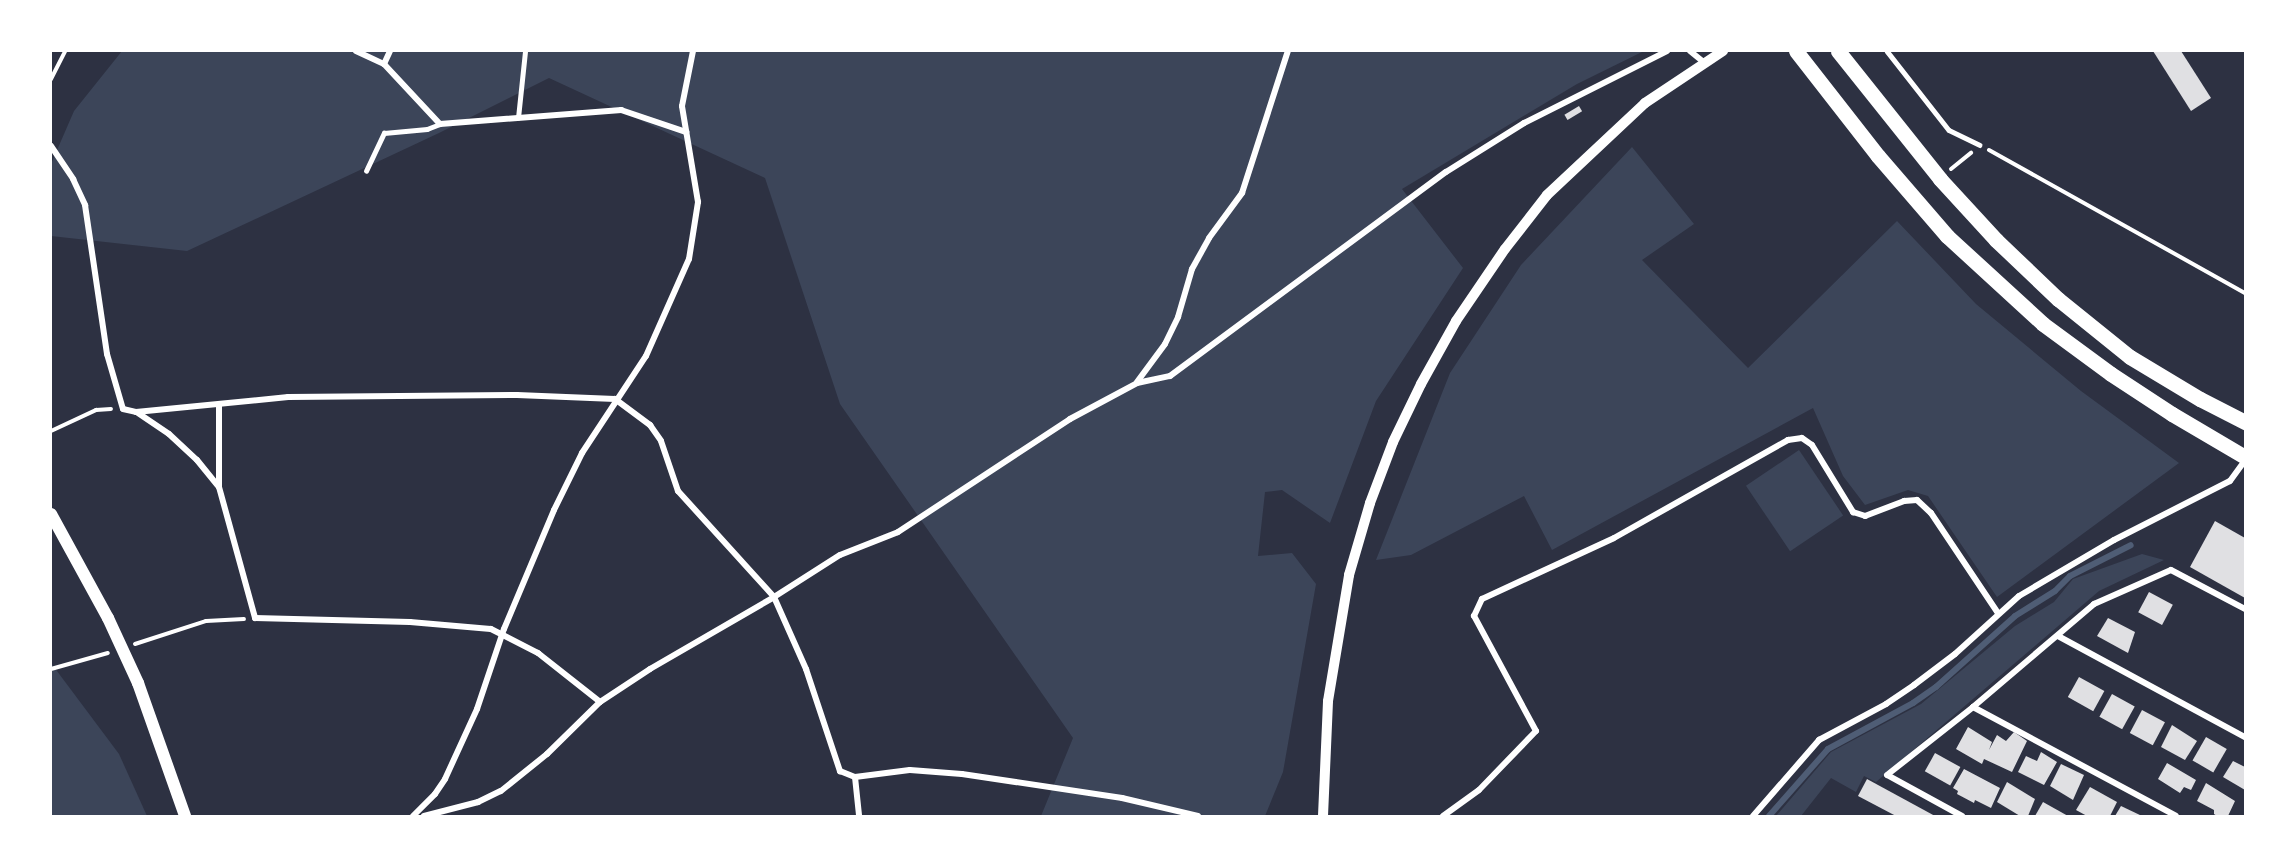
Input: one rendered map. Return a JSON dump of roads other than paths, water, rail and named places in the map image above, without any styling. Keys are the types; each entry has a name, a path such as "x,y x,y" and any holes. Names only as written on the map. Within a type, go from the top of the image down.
{"main road":[{"path":"1796,51 1913,198 1947,236 2043,324 2110,374 2245,458"},
{"path":"1838,51 1940,178 1995,240 2050,292 2130,357 2200,399 2245,422"},
{"path":"51,514 108,618 138,683 185,816"}],"street":[{"path":"356,51 384,64 440,124 621,110 686,132"},
{"path":"384,64 390,51"},
{"path":"413,816 435,795 445,779 477,709 502,634 554,510 582,453 615,399 646,356 659,332 689,259 698,202 682,106 693,51"},
{"path":"1137,382 1165,344 1178,317 1192,269 1209,238 1242,193 1288,51"},
{"path":"424,816 478,802 501,791 547,754 600,702 650,669 774,597 840,555 898,532 1070,419 1137,382 1170,376 1446,172 1524,123 1667,51"},
{"path":"1690,51 1705,63"},
{"path":"1323,816 1328,701 1349,575 1370,503 1393,442 1421,384 1456,321 1486,276 1548,195 1646,103 1723,51"},
{"path":"51,146 73,179 85,205 107,354 123,409 136,412 219,406 288,397 355,395 517,395 615,399 650,424 661,441 678,491 774,597 806,669 840,771 855,777 910,770 963,774 1122,798 1198,816"},
{"path":"219,406 219,487 255,618 410,622 491,629 538,653 600,702"},
{"path":"136,412 169,434 197,460 219,487"},
{"path":"1443,816 1479,790 1536,731 1474,616 1482,599 1614,538 1788,440 1802,438 1812,445 1853,512 1866,516 1904,501 1917,500 1930,513 1998,613"},
{"path":"1753,816 1819,740 1886,704 1914,685 1955,654 2019,596 2114,540 2230,481 2245,458"},
{"path":"1962,816 1887,775 2094,604 2171,570 2245,609"},
{"path":"2058,636 2245,737"},
{"path":"1972,707 2176,816"},
{"path":"855,777 859,816"}],"lane":[{"path":"518,118 525,51"},
{"path":"1887,51 1949,130 1980,145"},
{"path":"366,171 384,133 427,129 440,124"}],"waterway":[{"path":"1769,816 1828,749 1913,703 1936,687 2015,616 2055,591 2070,576 2131,545"}]}
